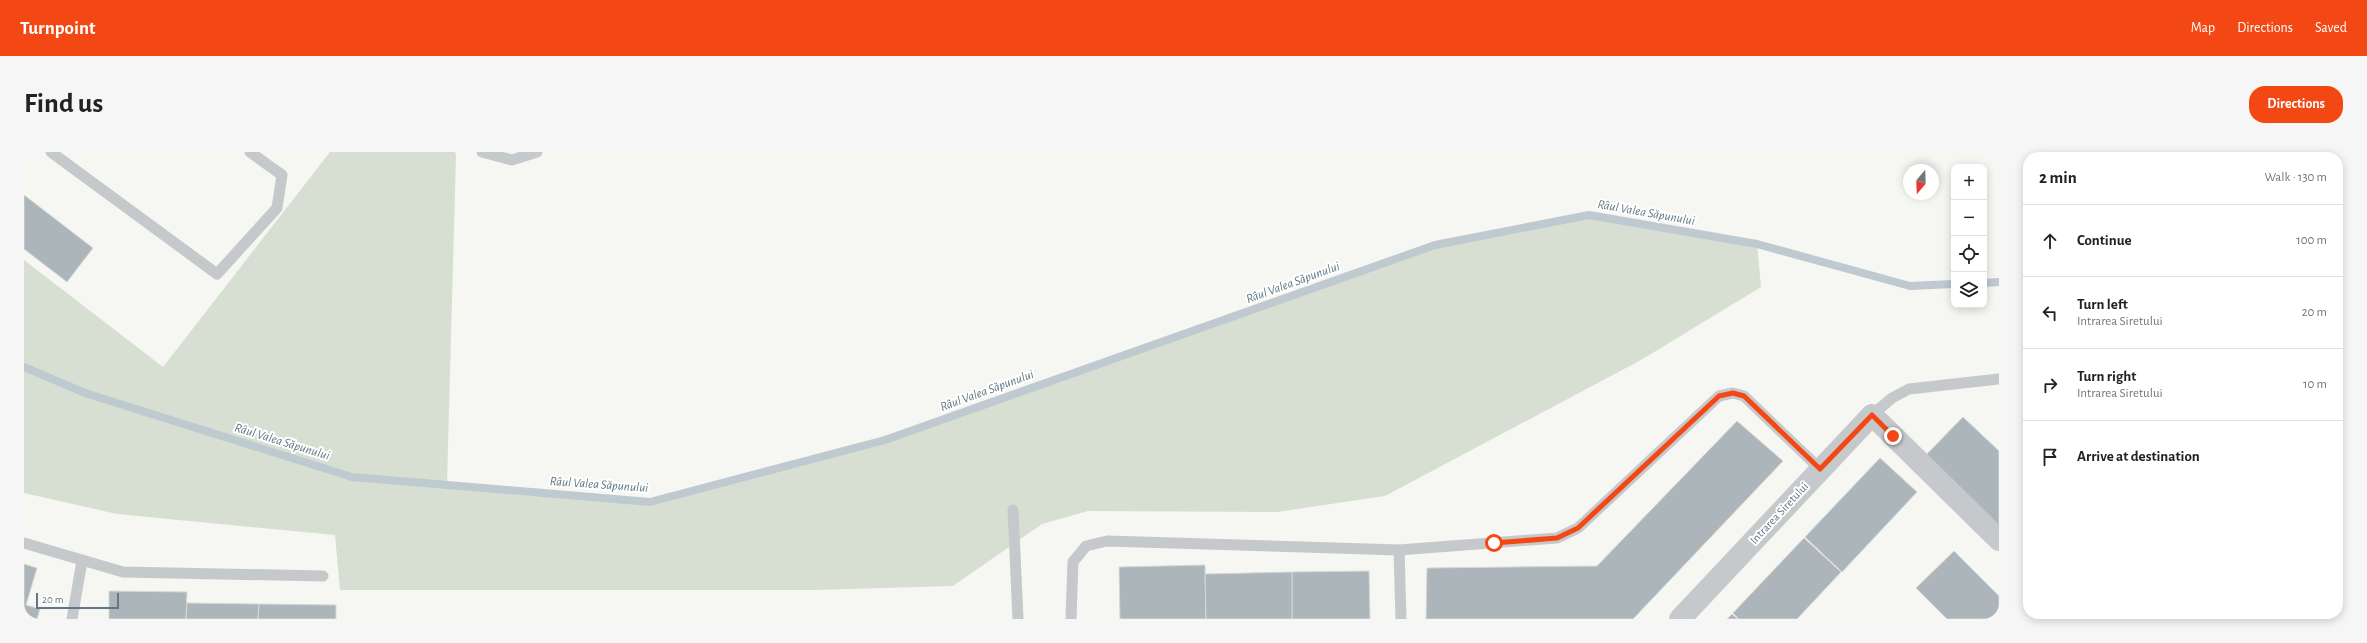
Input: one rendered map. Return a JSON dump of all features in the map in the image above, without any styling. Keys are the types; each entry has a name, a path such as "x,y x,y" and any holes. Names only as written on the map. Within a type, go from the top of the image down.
{"street":[{"name":"Intrarea Siretului","path":"1680,619 1872,415"},
{"path":"1872,415 1999,540"}],"lane":[{"path":"51,152 217,274 277,208 282,175 250,152"},
{"path":"482,152 512,160 537,152"},
{"path":"1872,415 1892,398 1909,389 1999,379"},
{"path":"1070,619 1073,562 1086,546 1107,541 1399,550 1557,538 1578,528 1719,396 1733,393 1744,396 1820,469"},
{"path":"1013,510 1018,619"},
{"path":"24,543 123,572 323,576"},
{"path":"1399,550 1401,619"},
{"path":"72,619 82,561"}],"shaded area":[{"path":"330,152 455,152 447,484 649,502 885,440 1435,245 1589,215 1757,244 1761,287 1641,360 1385,496 1277,512 1088,511 1042,524 953,586 813,590 340,590 335,535 117,514 24,493 24,260 163,367"}],"building":[{"path":"24,195 93,248 67,282 24,249"},
{"path":"1963,417 1999,451 1999,527 1925,456"},
{"path":"1737,421 1783,461 1633,619 1426,619 1427,568 1597,566"},
{"path":"1880,458 1917,492 1842,572 1805,537"},
{"path":"1804,538 1841,572 1797,619 1739,619 1733,613"},
{"path":"1954,551 1999,596 1999,610 1990,619 1947,619 1916,588"},
{"path":"24,564 37,568 26,605 40,609 37,619 24,619"},
{"path":"1205,565 1206,619 1120,619 1119,567"},
{"path":"1369,571 1370,619 1292,619 1292,572"},
{"path":"1292,572 1292,619 1206,619 1205,574"},
{"path":"109,591 187,592 186,619 109,619"},
{"path":"187,603 259,604 258,619 186,619"},
{"path":"259,604 336,605 336,619 258,619"},
{"path":"1999,611 1999,619 1991,619"},
{"path":"1732,614 1738,619 1727,619"}],"waterway":[{"name":"Râul Valea Săpunului","path":"24,367 85,393 352,477 650,502 885,440 1435,245 1589,215 1757,244 1910,286 1951,284"},
{"name":"Râul Valea Săpunului","path":"1987,283 1999,282"}],"route":[{"path":"1494,543 1557,538 1578,528 1719,396 1733,393 1744,396 1820,469 1872,415 1893,436"}]}
